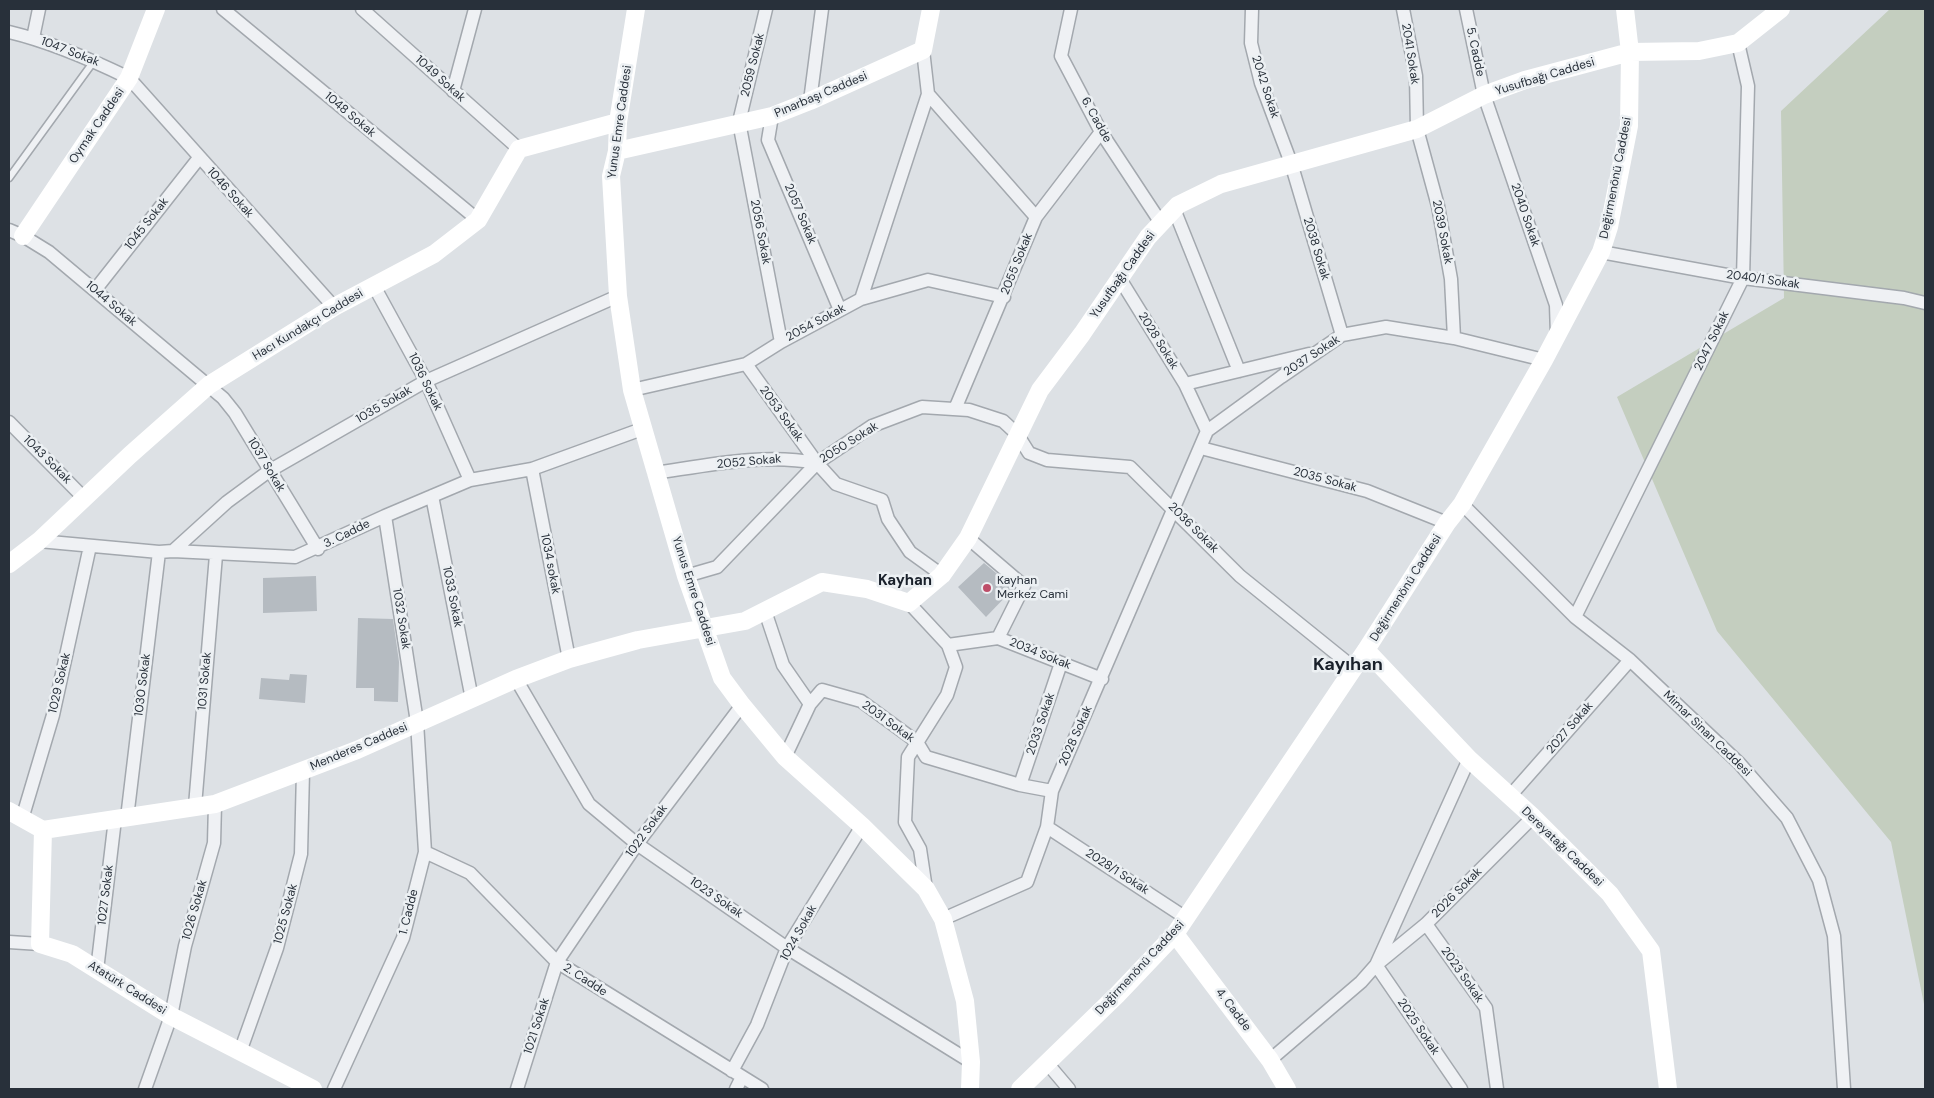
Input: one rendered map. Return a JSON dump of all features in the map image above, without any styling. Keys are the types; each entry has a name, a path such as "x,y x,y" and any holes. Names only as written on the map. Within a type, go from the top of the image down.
{"street":[{"path":"33,38 40,9"},
{"name":"Oymak Caddesi","path":"16,233 129,78 156,9"},
{"name":"1048 Sokak","path":"223,9 478,220"},
{"name":"1049 Sokak","path":"362,9 519,149"},
{"path":"452,91 475,9"},
{"name":"Yunus Emre Caddesi","path":"636,9 618,122 617,152 611,176 618,296 632,390 686,576 722,678 742,705 785,758 862,826 926,889 943,919 965,1001 971,1062 970,1089"},
{"name":"2059 Sokak","path":"739,122 766,9"},
{"path":"810,102 822,9"},
{"path":"861,299 928,94 923,50 931,9"},
{"name":"6. Cadde","path":"1071,9 1061,56 1101,132 1161,223"},
{"name":"2042 Sokak","path":"1252,9 1251,44 1261,83 1290,163"},
{"name":"2041 Sokak","path":"1403,9 1416,76 1417,128"},
{"name":"5. Cadde","path":"1466,9 1484,95"},
{"name":"Değirmenönü Caddesi","path":"1020,1089 1175,934 1366,650 1447,523 1462,504 1544,360 1602,252 1609,227 1629,126 1630,52 1625,9"},
{"name":"Yusufbağı Caddesi","path":"909,603 942,575 968,538 1040,390 1148,237 1178,204 1221,184 1417,128 1484,95 1525,80 1630,52 1699,51 1738,43 1781,9"},
{"name":"1047 Sokak","path":"9,32 33,38 94,61 129,78"},
{"name":"2047 Sokak","path":"1575,616 1743,278 1748,86 1738,43"},
{"name":"Pınarbaşı Caddesi","path":"617,152 739,122 772,116 810,102 923,50"},
{"name":"1046 Sokak","path":"129,78 198,158 334,307"},
{"path":"928,94 1036,217"},
{"name":"2040 Sokak","path":"1484,95 1556,305 1557,336"},
{"name":"2057 Sokak","path":"772,116 768,140 840,310"},
{"path":"519,149 618,122"},
{"name":"2056 Sokak","path":"739,122 780,342"},
{"name":"2039 Sokak","path":"1417,128 1438,206 1451,279 1454,338"},
{"name":"2055 Sokak","path":"954,409 1004,297 1036,217 1101,132"},
{"name":"Hacı Kundakçı Caddesi","path":"9,564 39,541 209,385 334,307 434,254 478,220 519,149"},
{"name":"1045 Sokak","path":"95,290 198,158"},
{"name":"2038 Sokak","path":"1290,163 1342,335"},
{"path":"1174,209 1239,371"},
{"name":"1044 Sokak","path":"16,233 48,252 209,385"},
{"name":"2040/1 Sokak","path":"1602,252 1743,278 1904,298 1925,303"},
{"name":"2028 Sokak","path":"1120,279 1185,384 1207,431"},
{"name":"2054 Sokak","path":"632,390 746,364 780,342 861,299 928,280 1004,297"},
{"name":"1036 Sokak","path":"374,286 426,381 470,480"},
{"name":"1035 Sokak","path":"173,551 227,502 269,471 426,381 618,296"},
{"name":"2037 Sokak","path":"1207,431 1342,335 1386,327 1454,338 1544,360"},
{"path":"1185,384 1317,352"},
{"name":"2053 Sokak","path":"746,364 817,463"},
{"name":"1037 Sokak","path":"209,385 235,413 318,548"},
{"name":"2050 Sokak","path":"686,576 716,567 817,463 872,426 922,407 969,410 1003,422 1017,434"},
{"name":"1043 Sokak","path":"9,422 84,498"},
{"name":"3. Cadde","path":"39,541 160,552 173,551 216,555 295,558 385,516 470,480 532,469 642,429"},
{"path":"1172,507 1201,448 1207,431"},
{"name":"2036 Sokak","path":"1017,434 1029,453 1046,460 1130,467 1240,576 1354,668"},
{"name":"2035 Sokak","path":"1201,448 1367,492 1447,523"},
{"name":"2052 Sokak","path":"655,474 747,460 789,458 817,463"},
{"path":"817,463 836,484 882,500 888,519 910,552 942,575"},
{"name":"1034 sokak","path":"532,469 569,659"},
{"name":"1033 Sokak","path":"432,496 472,699"},
{"name":"Mimar Sinan Caddesi","path":"1462,504 1575,616 1630,660 1739,763 1786,818 1819,880 1834,936 1844,1089"},
{"name":"2028 Sokak","path":"943,919 1027,882 1047,827 1052,791 1102,679 1172,507"},
{"name":"1032 Sokak","path":"385,516 417,722"},
{"path":"968,538 1024,586 998,638"},
{"name":"1029 Sokak","path":"15,815 53,715 90,546"},
{"name":"1030 Sokak","path":"121,819 160,552"},
{"name":"1031 Sokak","path":"195,806 216,555"},
{"path":"704,627 745,621 822,582 868,589 909,603 948,645 956,667 947,695 908,756 905,822 920,850 926,889"},
{"path":"765,611 784,665 810,704 785,758"},
{"name":"Menderes Caddesi","path":"42,830 215,804 357,750 516,679 569,659 638,640 704,627"},
{"name":"2034 Sokak","path":"948,645 998,638 1102,679"},
{"name":"Dereyatağı Caddesi","path":"1366,650 1469,759 1533,817 1610,894 1651,951 1668,1089"},
{"name":"2027 Sokak","path":"1510,796 1630,660"},
{"name":"2033 Sokak","path":"1020,785 1061,663"},
{"name":"1023 Sokak","path":"516,679 588,804 637,844 788,948 971,1062"},
{"name":"2031 Sokak","path":"810,704 822,690 861,701 917,742 926,757 1020,785 1052,791"},
{"name":"1022 Sokak","path":"557,962 637,844 742,705"},
{"name":"1. Cadde","path":"334,1089 403,938 425,852 417,722"},
{"path":"1270,1060 1361,982 1376,964 1469,759"},
{"name":"1025 Sokak","path":"240,1052 277,948 301,854 303,771"},
{"name":"1026 Sokak","path":"145,1089 171,1016 185,946 214,844 215,804"},
{"path":"9,942 40,944 42,830 15,815"},
{"name":"2026 Sokak","path":"1376,964 1426,924 1533,817"},
{"name":"1027 Sokak","path":"97,970 121,819"},
{"name":"1024 Sokak","path":"736,1089 737,1074 788,948 862,826"},
{"name":"2028/1 Sokak","path":"1047,827 1186,918"},
{"name":"2. Cadde","path":"425,852 470,873 557,962 762,1089"},
{"name":"2023 Sokak","path":"1426,924 1486,1008 1498,1089"},
{"name":"4. Cadde","path":"1175,934 1270,1060 1287,1089"},
{"name":"Atatürk Caddesi","path":"40,944 72,954 171,1016 313,1089"},
{"name":"1021 Sokak","path":"517,1089 557,962"},
{"name":"2025 Sokak","path":"1376,964 1461,1089"},
{"path":"1047,1063 1069,1089"}],"lane":[{"path":"9,178 94,61"}],"green space":[{"path":"1890,9 1925,9 1925,1009 1891,842 1717,631 1617,397 1784,298 1781,111"}],"building":[{"name":"Kayhan Merkez Cami","path":"984,563 1014,588 986,617 958,587"},
{"path":"316,576 317,611 263,613 263,578"},
{"path":"358,618 393,619 399,662 398,702 374,701 374,688 356,688"},
{"path":"290,674 307,675 305,703 259,699 261,678 289,680"}],"place":[{"name":"Kayhan Merkez Cami","path":"987,588"}],"district":[{"name":"Kayhan","path":"905,581"},
{"name":"Kayıhan","path":"1348,665"}]}
